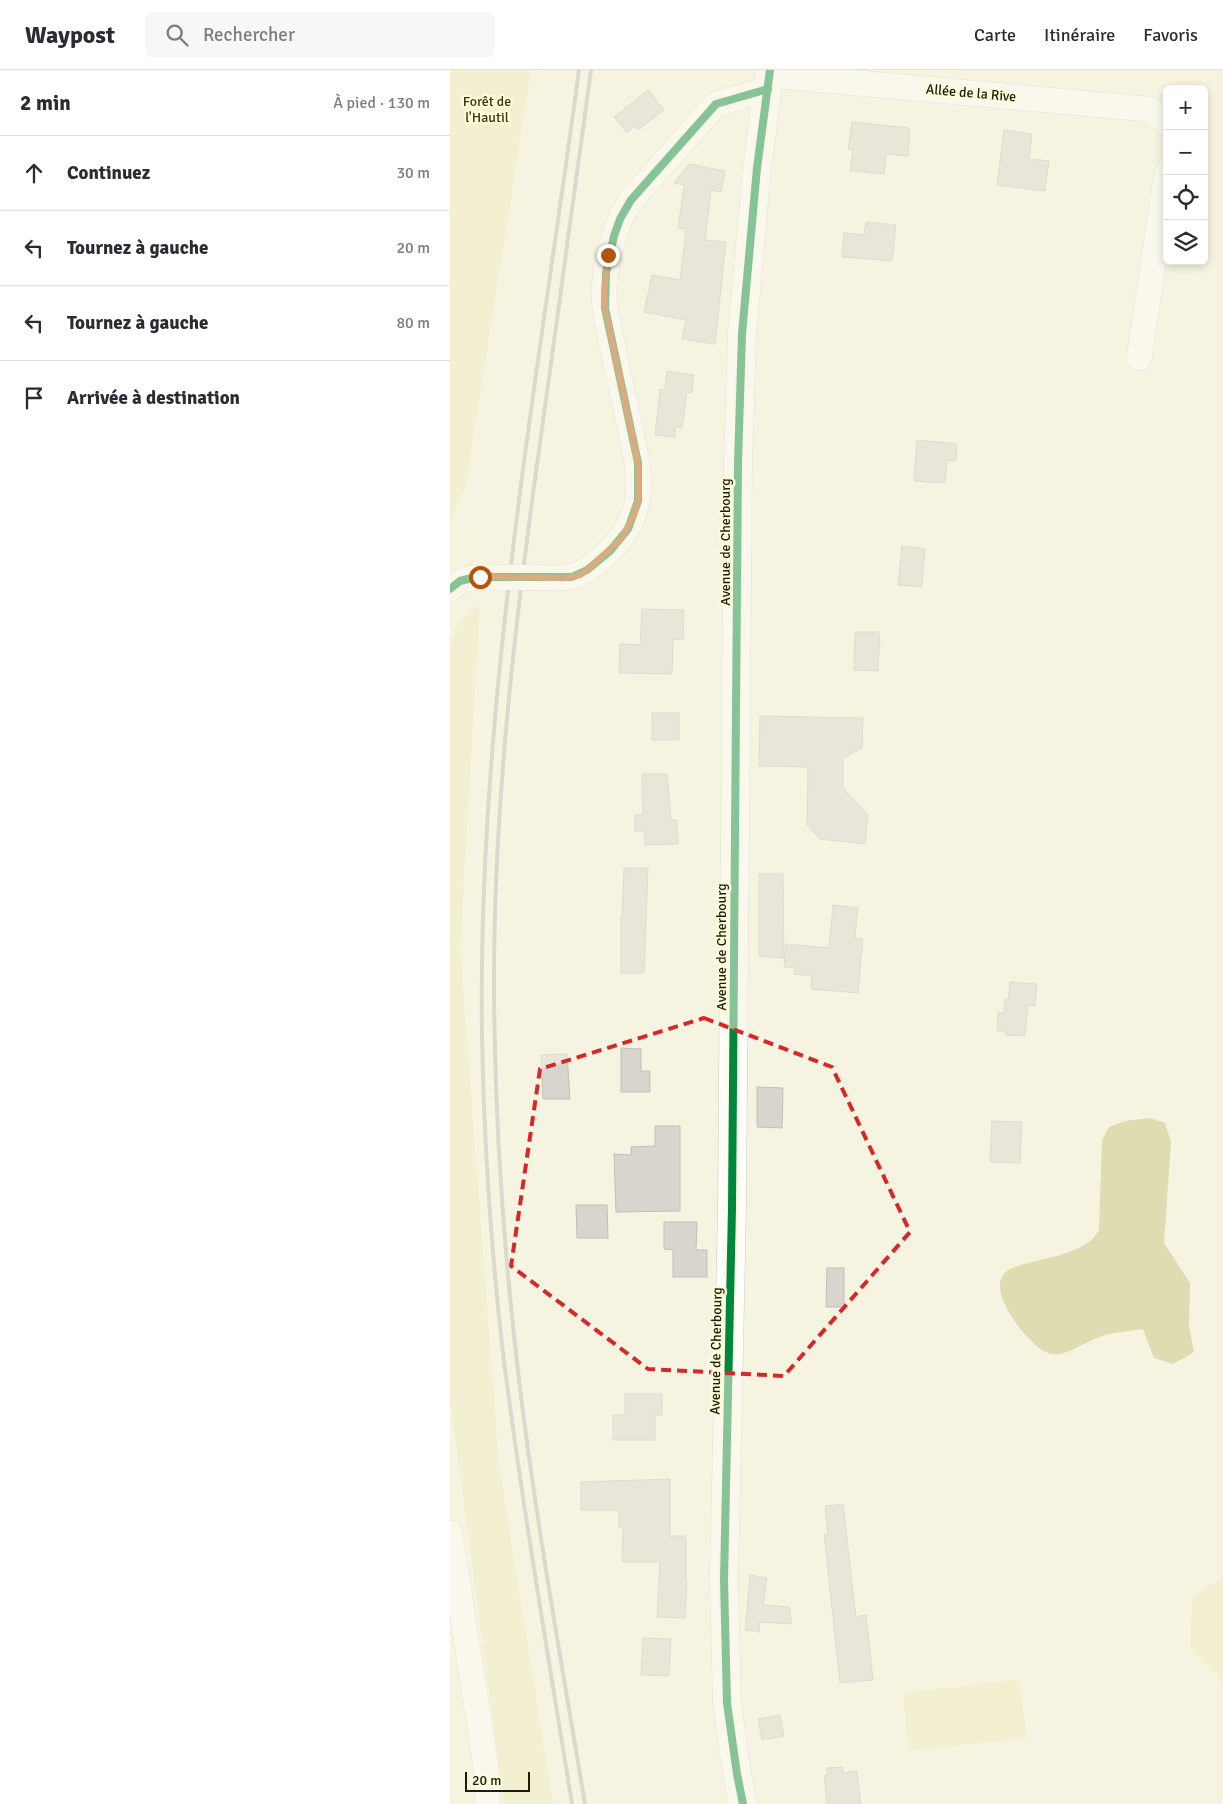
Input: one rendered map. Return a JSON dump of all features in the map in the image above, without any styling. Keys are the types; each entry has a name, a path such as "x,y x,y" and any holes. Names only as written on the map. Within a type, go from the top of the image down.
{"main road":[{"name":"Avenue de Cherbourg","path":"744,1804 737,1774 727,1703 724,1580 732,1188 738,463 742,334 757,168 769,78"}],"street":[{"name":"Allée de la Rive","path":"769,78 1147,109 1163,118"},
{"path":"450,589 460,581 468,578 572,578 580,575 610,551 628,529 638,501 638,463 608,324 605,300 608,255 620,219 632,200 716,104 769,78"},
{"path":"1139,358 1167,175"},
{"path":"450,1533 486,1767 488,1804"}],"highlighted area":[{"path":"704,1018 832,1067 910,1232 784,1376 648,1369 511,1266 540,1069"}],"green space":[{"name":"Forêt de l'Hautil","path":"450,70 531,70 465,490 450,521"},
{"path":"480,604 460,948 499,1465 553,1804 504,1804 450,1399 450,647 457,624"},
{"path":"1223,1576 1223,1682 1190,1649 1192,1597"},
{"path":"1019,1679 1027,1738 909,1751 903,1693"}],"shaded area":[{"path":"1150,1118 1165,1123 1171,1142 1164,1243 1190,1283 1189,1326 1194,1352 1173,1364 1154,1358 1143,1329 1102,1336 1061,1354 1052,1354 1044,1351 1034,1344 1023,1332 1008,1311 1001,1293 1002,1277 1014,1267 1068,1253 1092,1240 1099,1230 1102,1140 1109,1127 1125,1121"}],"building":[{"path":"648,90 664,110 638,130 635,126 627,133 614,117"},
{"path":"852,122 910,128 908,156 886,154 884,174 850,171 853,150 848,149"},
{"path":"1004,130 1032,134 1029,159 1049,161 1045,191 997,185"},
{"path":"689,164 725,171 721,192 711,190 705,240 726,242 715,344 682,339 686,320 644,312 652,275 680,280 686,229 678,228 684,185 674,183"},
{"path":"866,222 896,225 892,261 842,257 844,233 864,235"},
{"path":"667,371 694,375 692,393 687,392 682,428 676,427 674,437 655,435 660,389 665,390"},
{"path":"917,440 957,444 956,461 947,460 945,483 914,481"},
{"path":"902,546 925,549 922,587 898,585"},
{"path":"642,609 684,610 683,640 673,639 672,674 619,673 620,644 640,645"},
{"path":"855,632 879,632 878,671 854,670"},
{"path":"652,713 679,713 679,740 652,740"},
{"path":"760,716 863,718 862,748 843,758 843,788 868,815 865,844 820,839 807,825 808,767 759,766"},
{"path":"642,774 667,774 671,820 677,820 678,844 645,845 644,831 635,831 635,815 643,814"},
{"path":"624,868 648,868 644,973 621,973 621,917"},
{"path":"759,874 783,874 784,958 759,956"},
{"path":"833,905 858,908 855,938 863,939 858,993 811,989 812,976 794,974 795,968 784,967 786,944 829,948"},
{"path":"1010,982 1037,984 1035,1006 1028,1005 1025,1036 1006,1035 1006,1032 997,1031 998,1012 1004,1013 1005,999 1008,999"},
{"path":"621,1048 641,1049 641,1071 650,1071 650,1092 621,1092"},
{"path":"567,1054 570,1099 543,1099 541,1055"},
{"path":"757,1087 783,1088 782,1128 757,1127"},
{"path":"992,1121 1022,1122 1020,1163 990,1162"},
{"path":"655,1126 680,1126 680,1211 616,1212 614,1154 631,1155 631,1147 655,1146"},
{"path":"576,1205 607,1205 608,1238 577,1238"},
{"path":"664,1222 697,1222 696,1250 707,1250 707,1277 673,1277 673,1250 664,1249"},
{"path":"827,1268 844,1268 844,1307 826,1307"},
{"path":"625,1394 662,1394 662,1416 655,1415 655,1440 613,1440 613,1415 625,1415"},
{"path":"670,1479 670,1536 686,1536 687,1581 685,1618 657,1617 660,1562 622,1562 623,1527 619,1527 619,1510 581,1510 581,1482"},
{"path":"843,1504 856,1617 866,1615 873,1680 840,1683 824,1534 828,1534 825,1506"},
{"path":"750,1575 767,1578 763,1605 789,1607 792,1624 760,1622 759,1632 745,1630"},
{"path":"643,1638 671,1639 669,1676 641,1675"},
{"path":"780,1715 784,1736 762,1740 758,1719"},
{"path":"843,1767 843,1773 857,1771 861,1804 827,1804 824,1776 827,1775 827,1768"}],"railway":[{"path":"572,1804 527,1523 503,1353 489,1196 482,1038 483,916 489,795 499,674 512,552 579,70"},
{"path":"585,1804 542,1544 514,1339 498,1142 494,994 498,845 509,696 526,548 591,70"}],"cycle path":[{"path":"743,1804 727,1703 724,1580 732,1208 738,463 742,334 757,168 770,70"},
{"path":"450,589 460,581 476,577 572,577 587,570 610,551 628,529 638,501 638,463 605,308 606,273 614,236 620,219 631,200 716,104 768,89"}],"route":[{"path":"480,577 572,578 580,575 610,551 621,539 633,517 638,501 638,463 605,308 604,292 608,255"}]}
